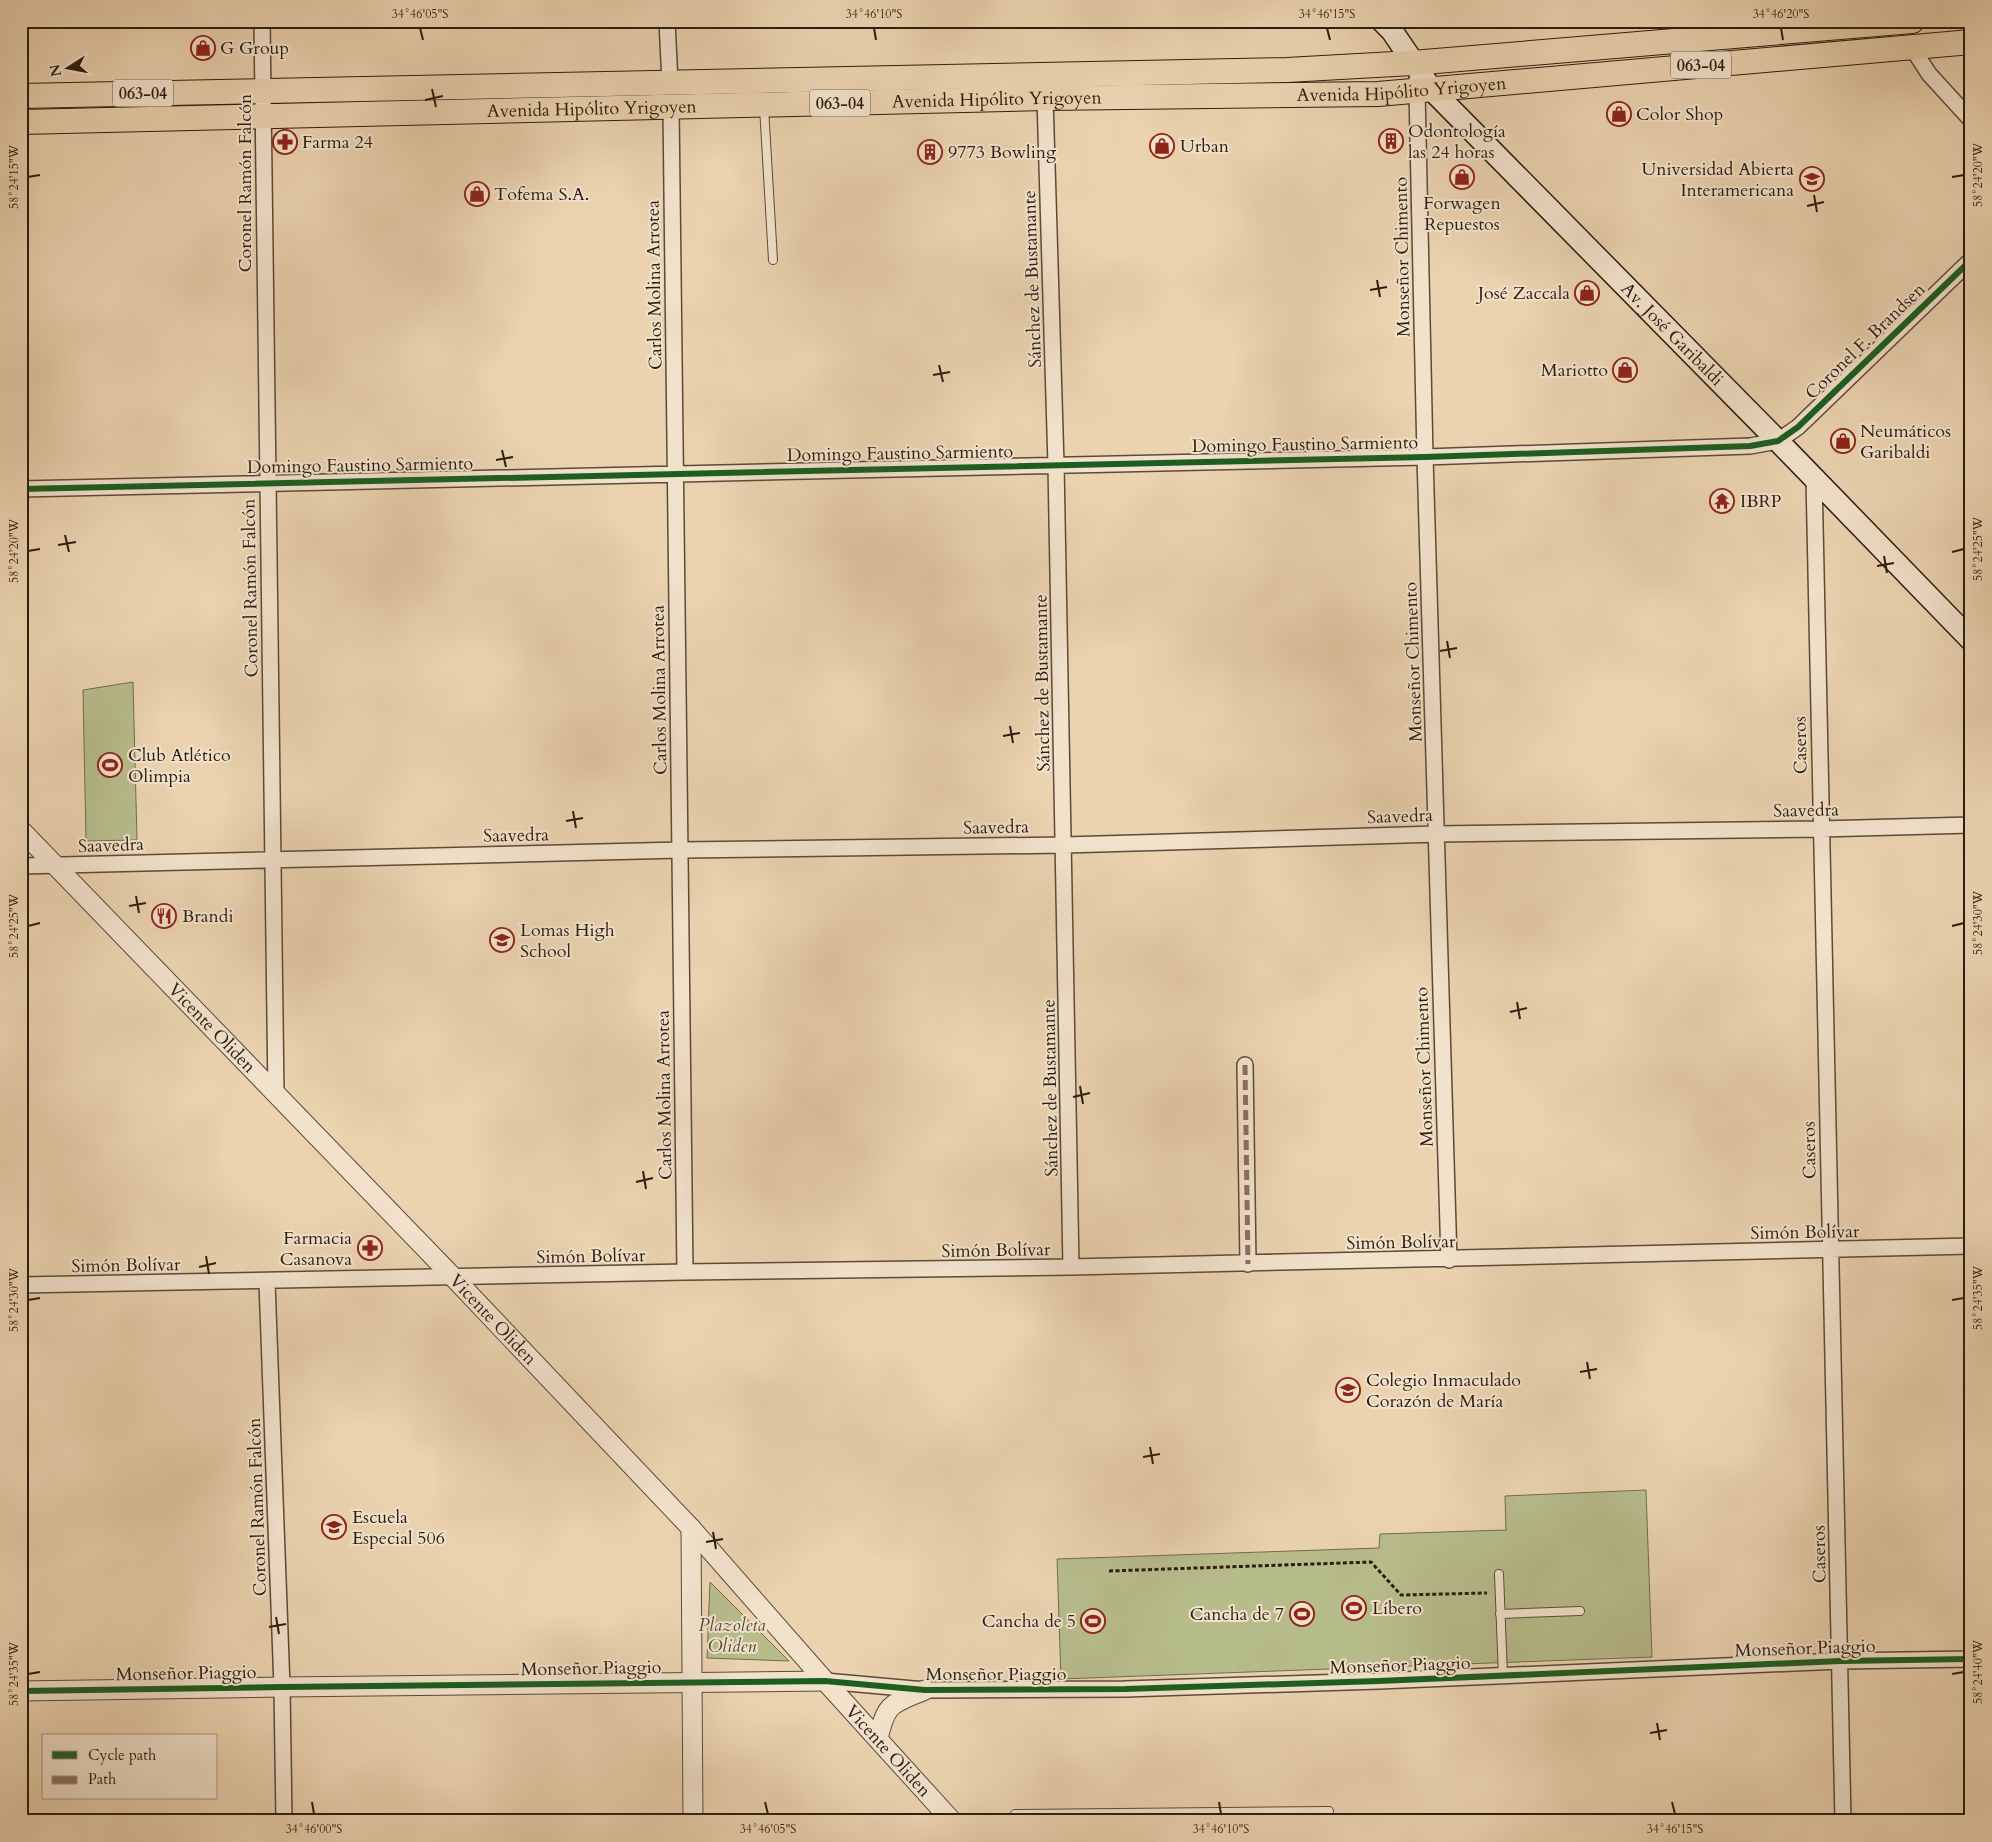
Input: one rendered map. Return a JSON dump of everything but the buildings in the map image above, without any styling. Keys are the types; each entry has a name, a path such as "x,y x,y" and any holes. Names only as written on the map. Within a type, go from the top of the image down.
{"main road":[{"name":"Av. José Garibaldi","path":"1382,21 1392,31 1412,63 1424,91 1778,441 1971,640"},
{"name":"Avenida Hipólito Yrigoyen","path":"21,96 1287,70 1412,63 1866,23 1912,21"},
{"name":"Avenida Hipólito Yrigoyen","path":"21,122 1045,98 1378,94 1971,42"}],"street":[{"name":"Coronel Ramón Falcón","path":"262,21 276,1095"},
{"path":"667,21 670,83"},
{"path":"1911,46 1929,74 1971,120"},
{"name":"Monseñor Chimento","path":"1424,91 1425,457 1449,1260"},
{"name":"Sánchez de Bustamante","path":"1045,98 1056,465 1071,1268"},
{"name":"Carlos Molina Arrotea","path":"671,108 685,1272"},
{"name":"Coronel F. Brandsen","path":"1778,441 1798,427 1971,260"},
{"name":"Domingo Faustino Sarmiento","path":"21,489 1425,457 1750,446 1778,441"},
{"name":"Caseros","path":"1814,478 1820,829 1843,1821"},
{"name":"Saavedra","path":"21,866 681,850 1064,845 1437,834 1971,825"},
{"name":"Vicente Oliden","path":"21,830 454,1278 691,1528 825,1681 952,1821"},
{"path":"1245,1065 1248,1264"},
{"name":"Simón Bolívar","path":"21,1285 267,1282 685,1272 1071,1268 1971,1246"},
{"name":"Coronel Ramón Falcón","path":"267,1282 282,1686 284,1821"},
{"path":"691,1528 693,1821"},
{"name":"Monseñor Piaggio","path":"21,1691 282,1686 825,1681 925,1690 1125,1689 1379,1681 1840,1661 1971,1659"},
{"path":"878,1739 882,1717 893,1704 925,1690"}],"lane":[{"path":"764,105 773,260"},
{"path":"1499,1574 1503,1676"},
{"path":"1500,1614 1580,1611"},
{"path":"1015,1814 1329,1811"}],"path":[{"path":"1109,1570 1371,1562 1400,1595 1500,1593"}],"green space":[{"name":"Club Atlético Olimpia","path":"133,682 137,840 86,841 83,690"},
{"name":"Líbero","path":"1646,1490 1652,1657 1061,1679 1057,1559 1379,1548 1380,1534 1506,1530 1505,1496"},
{"name":"Plazoleta Oliden","path":"710,1582 789,1661 707,1658"}],"marked path":[{"path":"1245,1065 1248,1264"}],"cycle path":[{"path":"21,489 1425,457 1750,446 1778,441 1798,427 1971,260"},
{"path":"21,1691 825,1681 925,1690 1125,1689 1379,1681 1840,1661 1971,1659"}],"place":[{"name":"G Group","path":"203,48"},
{"name":"Color Shop","path":"1619,114"},
{"name":"Odontología las 24 horas","path":"1391,141"},
{"name":"Farma 24","path":"285,142"},
{"name":"Urban","path":"1162,146"},
{"name":"9773 Bowling","path":"930,152"},
{"name":"Forwagen Repuestos","path":"1462,177"},
{"name":"Universidad Abierta Interamericana","path":"1812,179"},
{"name":"Tofema S.A.","path":"477,194"},
{"name":"José Zaccala","path":"1587,293"},
{"name":"Mariotto","path":"1625,370"},
{"name":"Neumáticos Garibaldi","path":"1843,441"},
{"name":"IBRP","path":"1722,501"},
{"name":"Club Atlético Olimpia","path":"110,765"},
{"name":"Brandi","path":"164,916"},
{"name":"Lomas High School","path":"502,940"},
{"name":"Farmacia Casanova","path":"370,1248"},
{"name":"Colegio Inmaculado Corazón de María","path":"1348,1390"},
{"name":"Escuela Especial 506","path":"334,1527"},
{"name":"Líbero","path":"1354,1608"},
{"name":"Cancha de 7","path":"1302,1614"},
{"name":"Cancha de 5","path":"1093,1621"}]}
